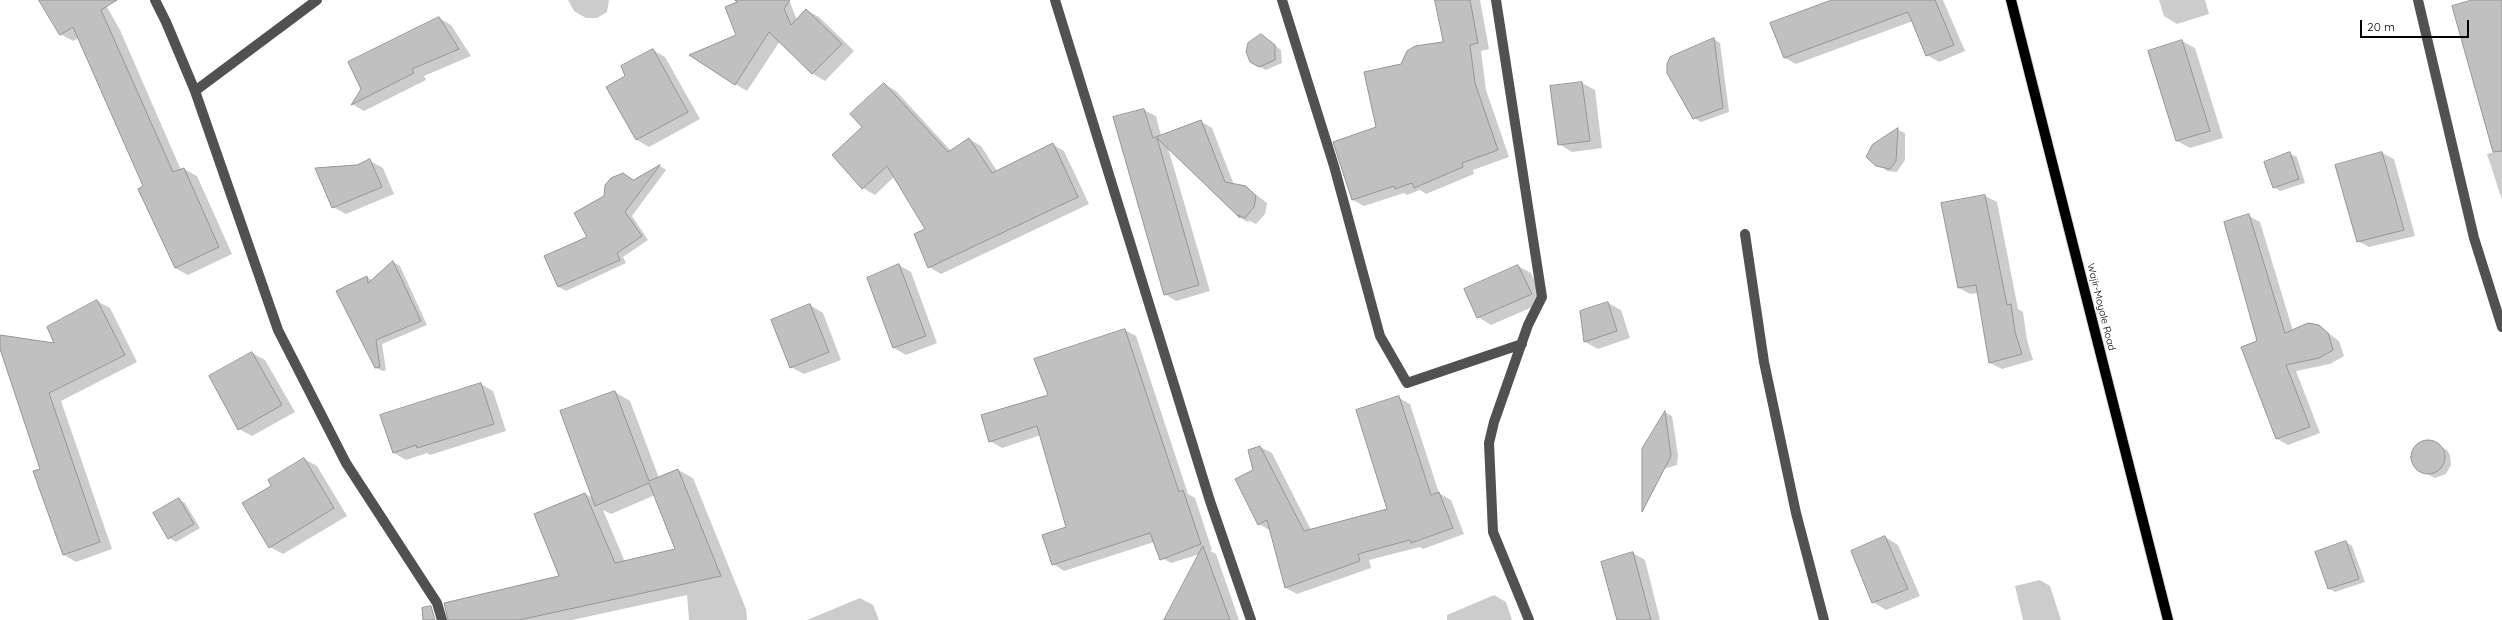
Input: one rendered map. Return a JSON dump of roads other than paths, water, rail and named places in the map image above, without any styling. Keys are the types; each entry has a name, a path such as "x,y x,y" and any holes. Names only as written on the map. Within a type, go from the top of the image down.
{"main road":[{"name":"Wajir-Moyale Road","path":"2011,0 2168,620"}],"street":[{"path":"155,0 166,22 195,91 278,330 346,464 437,603 442,620"},
{"path":"195,91 317,0"},
{"path":"1056,0 1210,501 1251,620"},
{"path":"1282,0 1334,166 1380,336 1407,383 1522,344"},
{"path":"1496,0 1542,297 1522,344 1494,422 1489,444 1493,532 1529,620"},
{"path":"2418,0 2474,238 2502,327"},
{"path":"1745,234 1764,362 1796,513 1824,620"}]}
